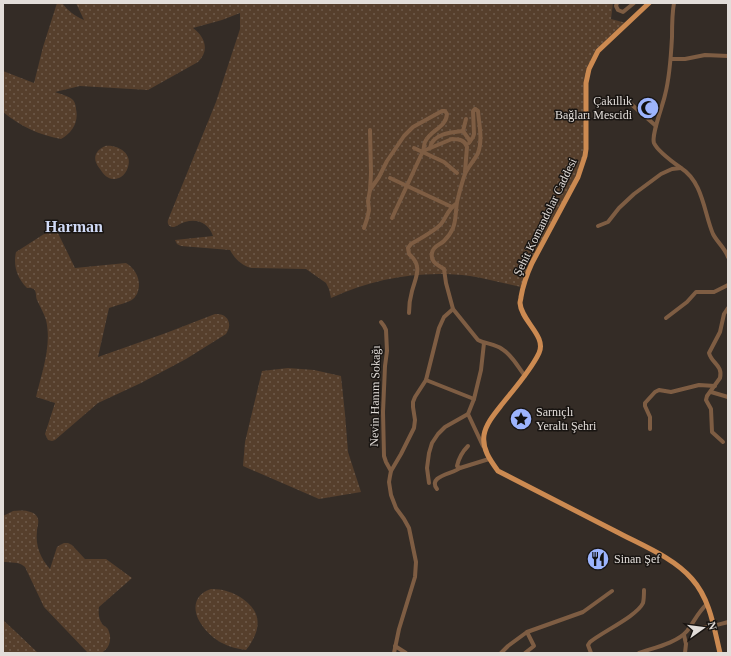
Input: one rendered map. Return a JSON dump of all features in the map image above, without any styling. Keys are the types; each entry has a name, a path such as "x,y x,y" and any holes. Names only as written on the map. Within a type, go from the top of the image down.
{"main road":[{"name":"Şehit Komandolar Caddesi","path":"649,3 598,51 589,69 586,83 586,149 583,163 578,177 532,263 523,286 520,304 523,314 538,338 540,344 539,352 524,376 495,413 486,428 484,442 489,459 498,471 647,548 675,564 692,579 701,591 707,604 720,653"}],"street":[{"path":"617,3 617,8 621,12 625,11 634,3"},
{"path":"674,3 666,95 653,138 656,147 685,171 696,185 713,234 725,250 728,257"},
{"path":"670,59 685,59 705,55 728,56"},
{"path":"631,104 656,126"},
{"path":"466,144 470,141 474,134 473,111 476,109 478,111 480,140 478,152 465,174 456,204 456,218 450,235 433,249 432,256 434,262 444,269 453,309 478,340 503,349 511,357 524,376"},
{"path":"370,190 404,136 413,127 444,111 447,114 446,120 432,132 425,142 423,151 392,218"},
{"path":"463,132 466,119"},
{"path":"364,228 369,210 368,201 371,173 370,130"},
{"path":"430,148 434,140 442,135 451,132 463,132"},
{"path":"463,132 470,141"},
{"path":"423,151 452,139 461,140 466,144"},
{"path":"465,174 466,144"},
{"path":"414,148 444,162 457,173"},
{"path":"598,226 608,222 619,208 634,194 660,174 672,169 681,168"},
{"path":"390,178 452,207"},
{"path":"409,313 411,293 418,268 413,257 409,254 408,248 411,244 440,226 447,213 456,204"},
{"path":"666,318 687,302 696,292 714,292 728,285"},
{"path":"723,442 712,432 711,409 706,400 707,396 720,378 720,369 710,357 709,352 720,332 724,314 728,308"},
{"path":"394,653 399,629 415,577 416,562 409,528 396,508 391,495 389,482 392,471 414,428 415,420 413,402 426,380 439,328 444,317 453,309"},
{"name":"Nevin Hanım Sokağı","path":"381,322 386,330 387,351 383,412 384,456 392,471"},
{"path":"429,483 427,468 432,443 445,427 468,414 474,399 481,370 484,343"},
{"path":"426,380 474,399"},
{"path":"650,429 650,417 645,403 655,392 661,390 671,392 699,385 715,386"},
{"path":"710,392 728,397"},
{"path":"468,414 486,452"},
{"path":"460,468 458,466 459,458 468,446"},
{"path":"437,489 434,483 436,479 441,476 489,459"},
{"path":"591,653 588,645 590,642 637,609 643,602 644,590"},
{"path":"501,653 527,632 583,612 612,591"},
{"path":"639,653 674,641 684,635 700,611 707,604"},
{"path":"691,626 699,628 728,622"},
{"path":"525,653 534,646 527,632"},
{"path":"684,635 686,653"},
{"path":"395,646 406,653"},
{"path":"654,647 654,653"}],"shaded area":[{"path":"57,3 62,3 72,13 84,20 76,3 613,3 611,19 626,23 599,50 588,75 583,161 521,287 470,276 434,274 399,277 365,285 331,298 326,283 306,269 251,268 239,261 230,250 181,246 177,244 175,240 213,236 206,225 199,222 185,222 174,227 168,224 168,220 216,102 240,29 240,13 193,28 201,35 203,40 205,48 202,57 198,62 148,90 80,86 55,92 67,96 73,100 77,114 74,127 65,137 61,139 30,129 16,122 3,112 3,71 34,83 43,47"},
{"path":"105,146 114,146 123,150 126,154 129,162 128,168 121,177 111,179 104,174 98,166 95,156 101,148"},
{"path":"55,227 75,268 126,263 133,269 138,277 139,285 137,294 134,298 109,308 98,357 215,314 226,317 229,327 226,334 186,359 141,383 98,403 52,441 48,440 45,434 55,403 36,397 47,349 48,329 35,291 31,288 27,288 18,276 15,257 16,252"},
{"path":"288,368 314,370 341,376 348,452 361,492 319,499 243,466 245,442 262,371"},
{"path":"13,511 28,511 37,516 38,547 41,557 50,569 57,547 64,543 68,543 72,545 85,559 106,559 132,578 99,607 101,621 109,631 110,635 108,647 103,652 88,653 44,607 25,567 17,563 3,562 3,516"},
{"path":"211,589 224,590 235,594 250,605 254,611 258,623 257,630 246,650 231,647 217,640 207,631 198,619 196,613 197,600 203,593"},
{"path":"3,620 17,633 38,653 3,653"}],"place":[{"name":"Çakıllık Bağları Mescidi","path":"648,108"},
{"name":"Sarnıçlı Yeraltı Şehri","path":"521,419"},
{"name":"Sinan Şef","path":"598,559"}],"district":[{"name":"Harman","path":"74,226"}]}
